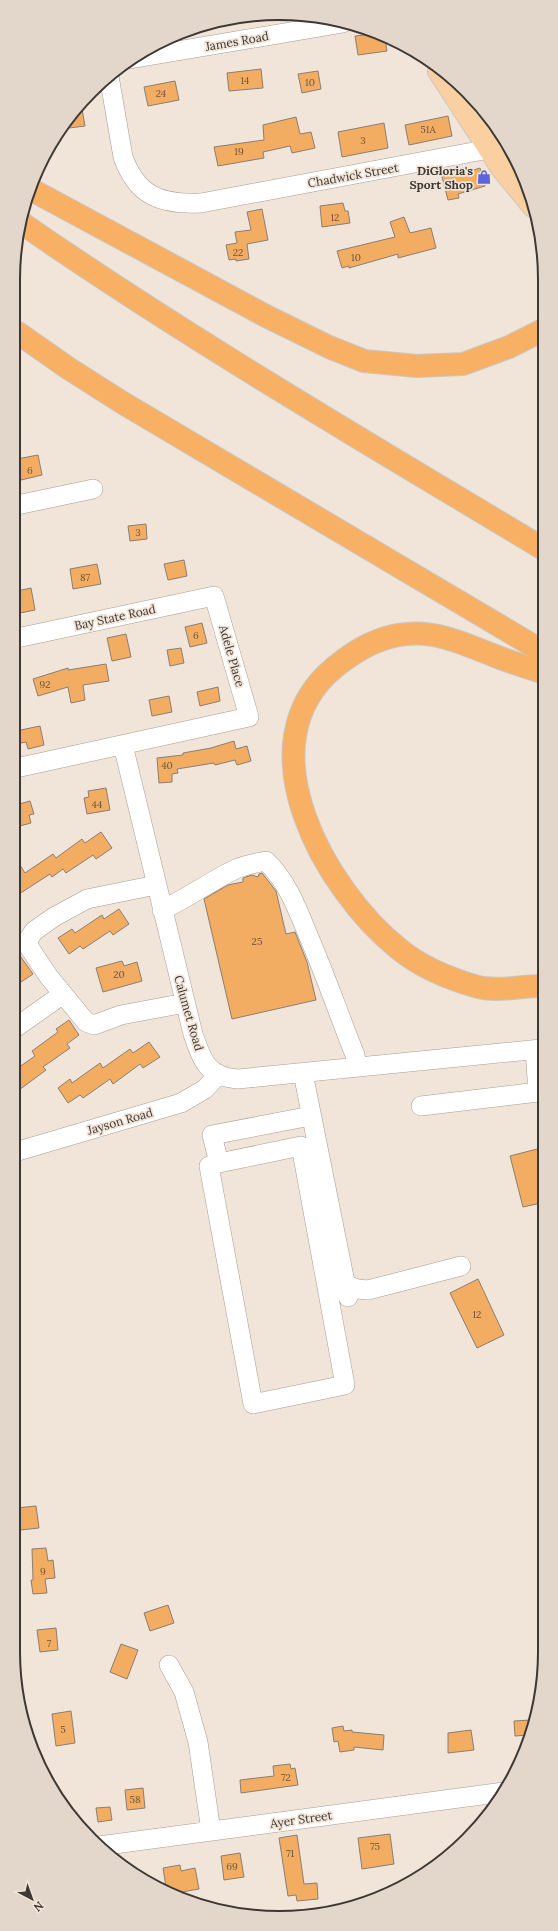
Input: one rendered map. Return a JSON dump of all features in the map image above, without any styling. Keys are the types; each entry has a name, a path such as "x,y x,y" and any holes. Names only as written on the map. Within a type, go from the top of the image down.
{"highway":[{"path":"36,192 266,316 329,347 364,361 417,366 463,364 509,347 538,332"},
{"path":"26,226 100,277 244,368 538,546"},
{"path":"20,334 68,368 123,402 538,649"},
{"path":"537,984 509,989 481,987 444,976 428,968 400,950 371,924 350,900 332,873 314,841 298,791 294,756 296,734 304,706 314,690 327,674 346,659 364,647 383,638 407,634 425,634 445,638 538,671"}],"main road":[{"path":"449,83 497,142"},
{"path":"486,124 497,142 502,168 524,196"}],"street":[{"name":"James Road","path":"151,55 330,25"},
{"name":"Chadwick Street","path":"110,82 123,157 128,170 135,182 146,191 172,203 200,203 497,142"},
{"path":"20,504 93,489"},
{"name":"Bay State Road","path":"20,637 214,596"},
{"name":"Adele Place","path":"123,745 249,717 214,596"},
{"path":"20,767 123,745"},
{"name":"Calumet Road","path":"123,745 192,1034 208,1068 218,1075"},
{"path":"162,910 186,899 202,887 237,868 266,861 277,871 291,894 316,952 355,1055 357,1067"},
{"path":"156,885 87,899 54,917 34,931 28,940 29,947 63,994 86,1022 94,1026 121,1015 185,1003"},
{"path":"20,1024 63,994"},
{"path":"218,1075 238,1079 538,1050"},
{"path":"302,1073 346,1291 358,1289 368,1290 461,1266"},
{"name":"Jayson Road","path":"20,1151 181,1103 204,1089 218,1075"},
{"path":"421,1106 538,1092"},
{"path":"219,1163 212,1135 311,1116"},
{"path":"301,1146 344,1385 252,1404 209,1166 219,1163 301,1146"},
{"path":"169,1665 184,1692 198,1742 211,1831"},
{"name":"Ayer Street","path":"106,1845 496,1793"}],"building":[{"path":"365,35 386,43 387,51 358,55 355,36"},
{"path":"261,69 263,88 229,91 227,73"},
{"path":"318,71 321,89 302,93 298,74"},
{"path":"175,81 179,100 148,106 144,87"},
{"path":"82,110 85,126 69,128"},
{"path":"448,116 452,136 409,145 405,125"},
{"path":"296,117 300,134 311,132 315,148 292,153 290,146 263,152 264,158 218,166 214,147 264,140 263,125"},
{"path":"384,123 388,148 342,157 338,132"},
{"path":"480,168 485,186 458,194 459,198 448,200 442,177 452,172 458,175"},
{"path":"343,203 345,211 348,211 350,223 322,227 320,206"},
{"path":"262,209 268,240 247,244 249,259 236,261 236,259 229,260 226,245 237,243 235,232 251,230 247,212"},
{"path":"404,217 410,233 431,228 436,248 398,258 398,254 349,268 349,266 342,268 337,251 395,237 390,222"},
{"path":"38,455 42,475 21,480 20,458"},
{"path":"146,524 147,539 130,541 128,526"},
{"path":"184,560 187,576 168,580 164,564"},
{"path":"97,564 101,584 73,589 70,569"},
{"path":"31,588 35,610 20,613 20,590"},
{"path":"202,623 207,643 190,647 185,627"},
{"path":"126,634 131,657 112,661 107,638"},
{"path":"181,648 184,663 170,666 167,650"},
{"path":"106,664 109,681 83,685 85,700 71,703 68,687 38,696 33,679 68,668 68,670"},
{"path":"218,687 220,701 200,706 197,692"},
{"path":"169,696 172,712 152,716 149,700"},
{"path":"40,726 44,745 28,749 26,742 20,743 20,730"},
{"path":"234,741 236,749 247,746 251,761 237,765 235,760 215,765 214,763 177,769 178,773 172,774 172,782 159,783 157,758 183,755 183,753 211,748"},
{"path":"106,788 110,810 87,814 84,798 89,797 88,791"},
{"path":"30,801 34,814 29,815 31,823 20,826 20,804"},
{"path":"101,832 112,848 96,859 93,855 66,873 63,869 52,877 50,874 20,893 20,865 25,873 53,854 56,858 82,839 85,843"},
{"path":"262,873 276,891 286,934 295,932 307,962 316,1000 232,1019 204,899 228,885 243,882 243,878 252,875 258,877 259,874"},
{"path":"119,909 129,924 113,935 110,931 83,949 80,946 69,954 58,938 72,929 75,933 102,915 104,919"},
{"path":"20,956 33,974 20,983"},
{"path":"122,961 124,966 137,962 142,981 103,992 96,968"},
{"path":"69,1020 79,1035 67,1044 70,1048 43,1067 46,1070 20,1089 20,1066 35,1056 32,1051 58,1032 56,1029"},
{"path":"149,1042 160,1057 143,1068 140,1064 113,1084 110,1079 83,1098 80,1095 68,1103 58,1088 70,1079 72,1083 100,1063 103,1068 130,1049 133,1053"},
{"path":"538,1149 538,1204 523,1207 510,1156"},
{"path":"478,1279 504,1335 477,1348 450,1293"},
{"path":"36,1506 39,1528 20,1530 20,1508"},
{"path":"46,1548 48,1561 53,1560 55,1578 45,1579 47,1593 33,1594 31,1580 33,1580 32,1549"},
{"path":"168,1605 174,1623 150,1631 144,1613"},
{"path":"56,1628 58,1650 40,1652 37,1630"},
{"path":"121,1644 138,1650 127,1679 110,1672"},
{"path":"71,1711 75,1743 56,1746 52,1714"},
{"path":"529,1720 524,1735 515,1736 514,1721"},
{"path":"343,1726 344,1731 352,1730 352,1732 384,1735 383,1750 354,1747 354,1750 340,1752 338,1741 334,1742 332,1728"},
{"path":"471,1730 474,1750 448,1753 448,1733"},
{"path":"290,1764 291,1769 295,1768 298,1785 241,1793 240,1780 274,1776 273,1766"},
{"path":"143,1788 145,1808 127,1810 125,1790"},
{"path":"110,1807 112,1820 98,1822 96,1808"},
{"path":"390,1834 394,1864 362,1869 358,1838"},
{"path":"297,1835 304,1884 317,1883 318,1899 297,1901 296,1895 288,1896 279,1838"},
{"path":"240,1853 244,1877 224,1880 221,1856"},
{"path":"180,1865 181,1871 195,1868 199,1889 182,1892 166,1885 163,1868"}],"place":[{"name":"DiGloria's Sport Shop","path":"484,177"}]}
